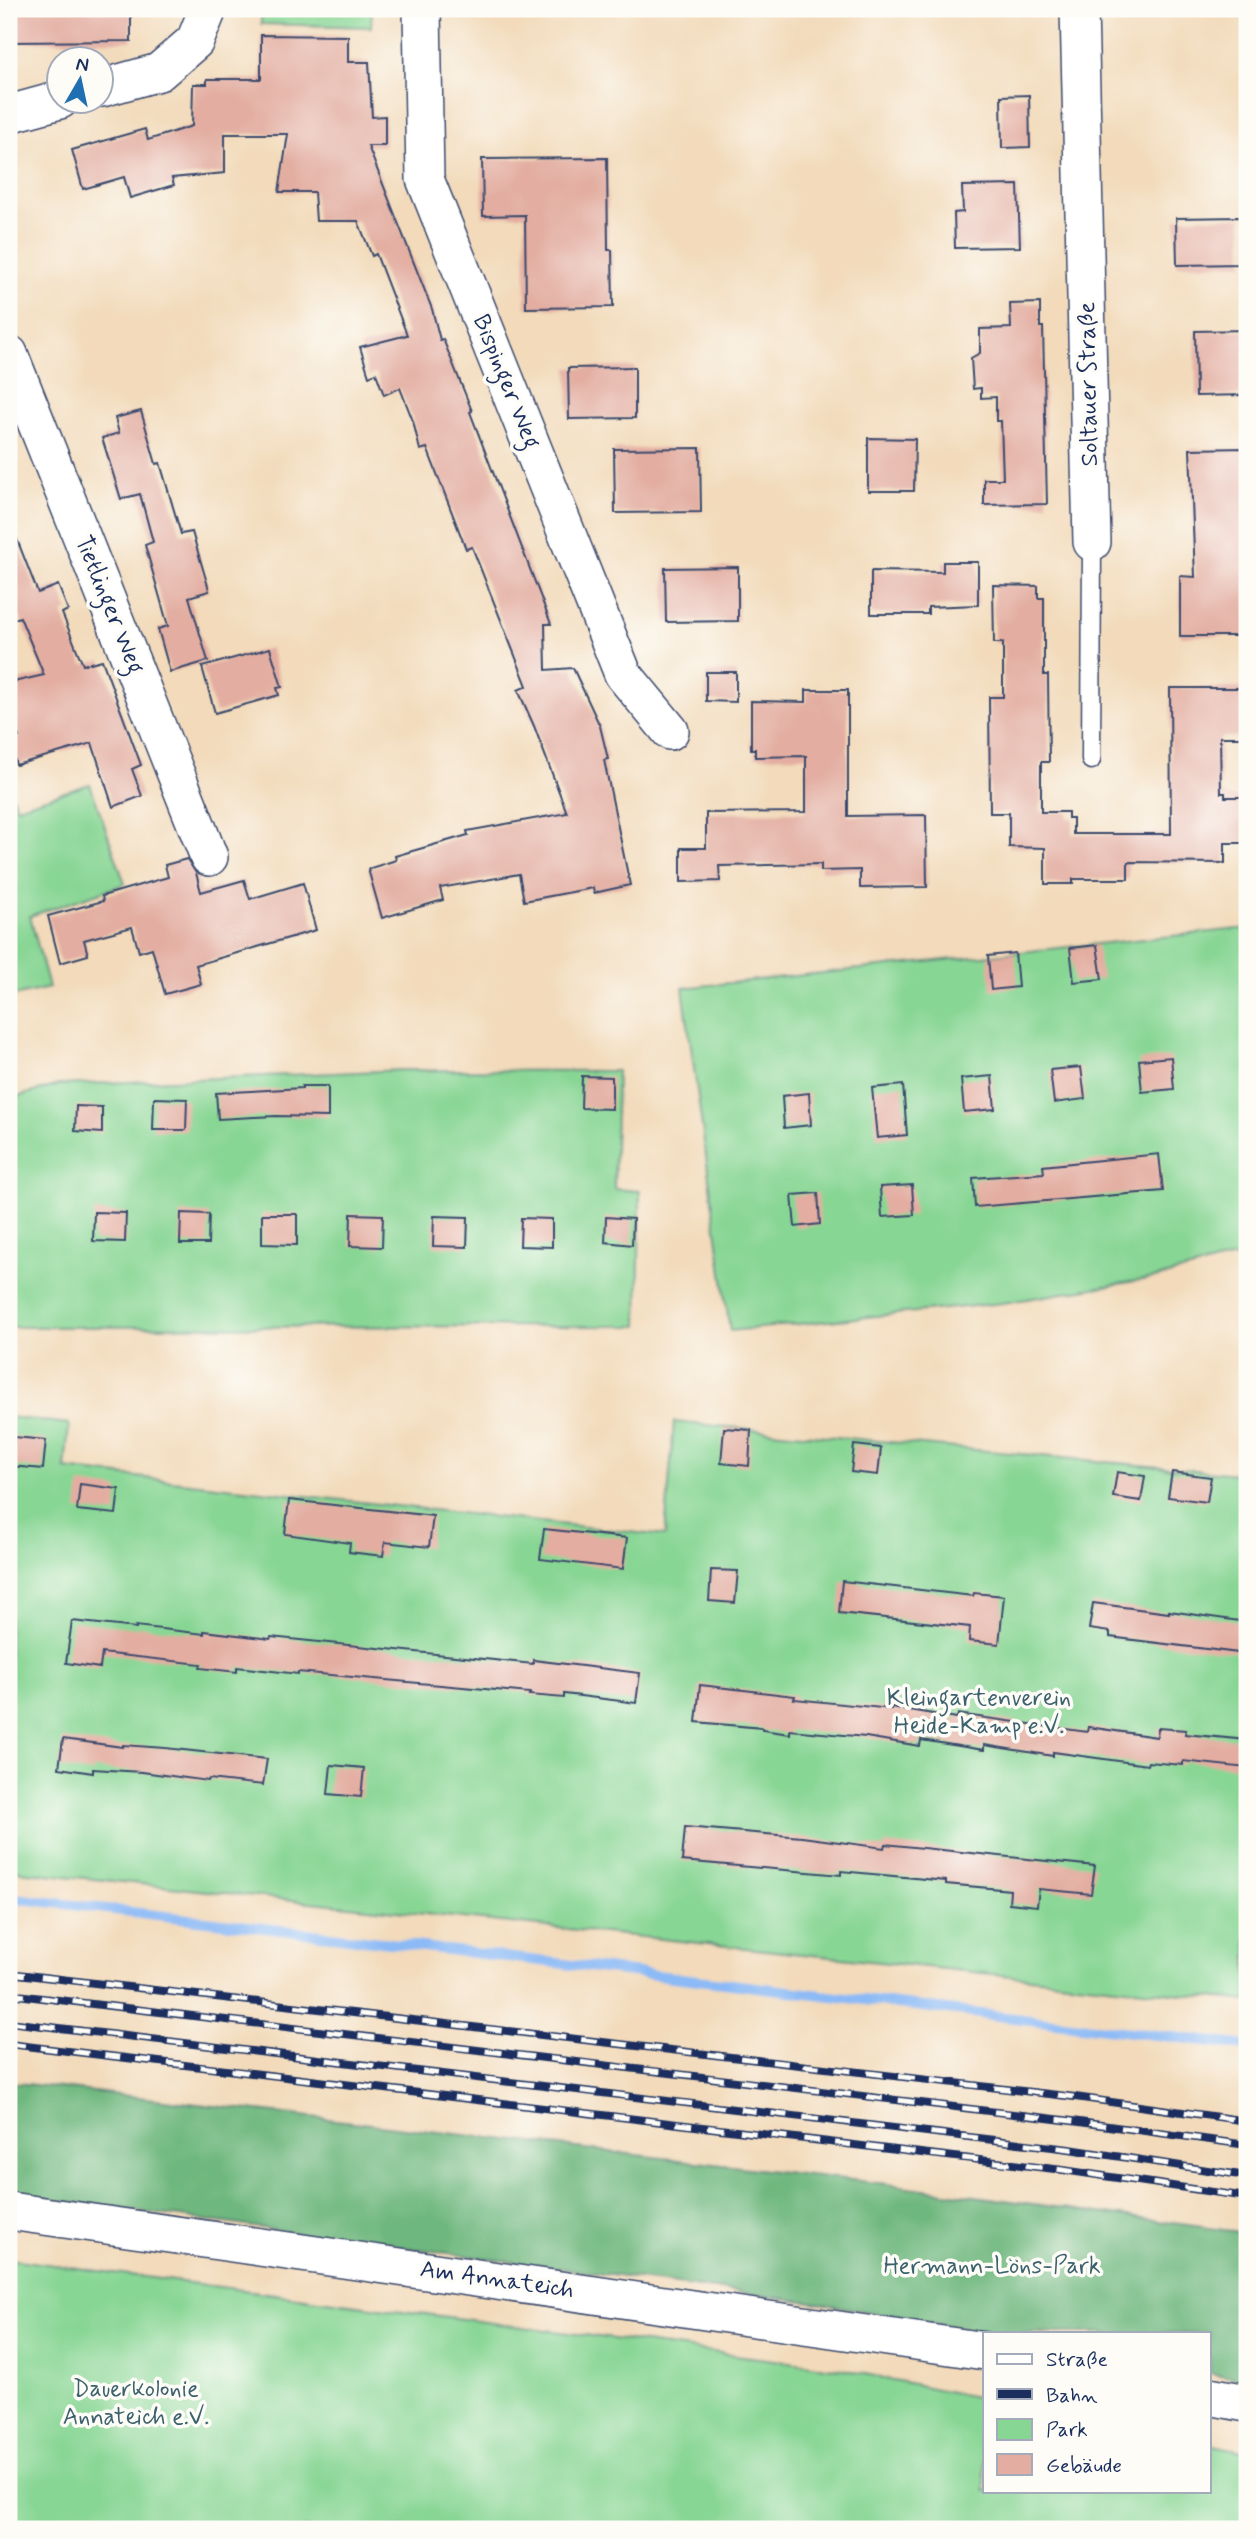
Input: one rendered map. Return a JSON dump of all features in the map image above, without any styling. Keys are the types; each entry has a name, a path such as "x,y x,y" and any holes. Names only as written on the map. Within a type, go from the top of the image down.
{"street":[{"path":"116,84 159,72 195,41 208,9"},
{"name":"Bispinger Weg","path":"422,9 425,178 622,674 670,731"},
{"name":"Soltauer Straße","path":"1079,9 1092,542"},
{"path":"9,114 46,104"},
{"name":"Tietlinger Weg","path":"9,354 209,857"},
{"name":"Am Annateich","path":"9,2211 983,2351"},
{"path":"1210,2396 1247,2403"}],"lane":[{"name":"Soltauer Straße","path":"1091,760 1092,542"}],"green space":[{"path":"261,9 372,9 371,27 261,24"},
{"path":"90,784 125,884 30,916 49,988 9,997 9,790 17,807"},
{"path":"1247,928 1247,1254 1160,1277 1003,1303 730,1331 683,988"},
{"path":"403,1070 617,1071 614,1189 640,1191 638,1326 9,1327 9,1099 59,1085"},
{"name":"Kleingartenverein Heide-Kamp e.V.","path":"9,1417 69,1424 65,1469 665,1536 674,1422 1247,1475 1247,2001 9,1870"},
{"name":"Hermann-Löns-Park","path":"9,2082 887,2184 1247,2233 1247,2380 1210,2373 1210,2332 983,2332 825,2304 9,2194"},
{"name":"Dauerkolonie Annateich e.V.","path":"9,2259 841,2369 983,2399 983,2492 1210,2492 1210,2444 1247,2452 1247,2529 9,2529"}],"building":[{"path":"9,9 131,9 131,41 10,42"},
{"path":"261,35 348,36 348,62 369,62 372,117 385,116 385,146 368,146 432,309 440,340 443,339 472,411 470,412 551,624 545,624 546,670 573,668 600,726 608,759 604,760 630,885 594,893 593,888 524,901 519,874 440,888 443,900 382,918 368,869 396,860 395,856 468,835 467,831 567,813 518,690 527,686 472,547 466,549 427,448 420,450 413,421 400,388 384,395 376,373 369,376 360,347 407,335 376,254 372,256 358,221 316,221 314,192 279,192 288,134 225,134 225,173 172,178 174,185 130,198 124,177 83,189 72,150 145,129 148,140 192,126 193,84 207,84 207,79 261,79"},
{"path":"1029,95 1030,147 1002,148 1001,96"},
{"path":"607,158 608,250 612,250 613,307 526,308 525,215 483,216 482,159"},
{"path":"1018,185 1020,247 955,248 954,213 963,212 962,186"},
{"path":"1242,217 1243,264 1177,265 1176,218"},
{"path":"1040,303 1040,327 1043,327 1047,504 984,505 984,479 1003,479 1001,421 996,421 996,397 981,398 981,388 973,389 971,358 980,353 980,329 1011,328 1010,304"},
{"path":"1247,330 1247,395 1196,396 1195,331"},
{"path":"635,367 635,418 569,419 568,368"},
{"path":"141,411 156,464 160,463 181,534 192,532 209,591 189,597 208,661 170,672 158,629 168,626 145,545 153,542 140,494 121,499 102,438 119,433 115,418"},
{"path":"868,438 915,439 914,491 868,491"},
{"path":"700,448 701,512 615,513 614,449"},
{"path":"1247,448 1247,636 1180,636 1180,576 1195,577 1190,449"},
{"path":"9,524 38,593 58,585 68,610 62,613 83,665 102,660 141,765 132,769 142,796 113,807 92,743 16,765 9,740 19,737 13,718 16,717 9,683 44,675 20,617 9,621"},
{"path":"943,562 978,562 978,605 928,607 928,614 871,614 871,571 943,572"},
{"path":"738,567 738,621 666,622 665,568"},
{"path":"993,585 1038,586 1038,598 1044,598 1044,675 1048,675 1049,762 1041,762 1041,812 1068,812 1068,818 1073,818 1073,834 1171,834 1170,688 1247,688 1247,737 1220,737 1221,793 1225,793 1225,797 1247,797 1247,843 1225,843 1225,863 1128,862 1128,879 1073,879 1073,884 1045,884 1045,848 1009,847 1009,813 990,813 989,697 1003,697 1003,643 994,643"},
{"path":"270,648 282,687 277,688 279,695 215,713 202,667"},
{"path":"706,672 736,672 736,702 706,701"},
{"path":"806,690 848,690 848,816 926,815 927,887 860,888 860,870 821,871 821,864 719,866 720,881 681,882 681,848 706,848 706,813 806,812 806,756 755,757 755,749 751,749 751,701 806,702"},
{"path":"187,859 196,873 201,892 244,880 250,899 303,883 316,930 196,965 201,984 165,994 152,948 139,952 132,927 84,940 88,955 60,963 48,916 103,901 102,896 168,877 165,865"},
{"path":"1097,945 1102,979 1074,982 1070,948"},
{"path":"1015,953 1018,987 991,990 988,956"},
{"path":"1171,1057 1174,1089 1142,1092 1139,1060"},
{"path":"1081,1067 1085,1099 1054,1103 1050,1070"},
{"path":"582,1076 612,1077 612,1109 581,1108"},
{"path":"992,1076 995,1109 964,1112 961,1079"},
{"path":"903,1085 907,1135 877,1138 872,1088"},
{"path":"328,1086 328,1117 218,1119 216,1093"},
{"path":"809,1093 811,1125 784,1128 782,1096"},
{"path":"154,1098 187,1099 186,1130 153,1130"},
{"path":"76,1106 102,1107 102,1133 75,1131"},
{"path":"1159,1154 1163,1191 975,1207 973,1178 1044,1173 1043,1166"},
{"path":"912,1185 914,1215 882,1217 880,1187"},
{"path":"818,1193 820,1224 795,1227 792,1195"},
{"path":"94,1212 126,1213 125,1242 93,1241"},
{"path":"181,1213 209,1214 208,1244 180,1244"},
{"path":"262,1214 297,1214 297,1245 262,1244"},
{"path":"351,1214 383,1215 382,1247 350,1246"},
{"path":"434,1216 468,1217 467,1247 433,1246"},
{"path":"606,1217 633,1219 632,1245 605,1242"},
{"path":"521,1218 552,1219 552,1247 520,1246"},
{"path":"724,1428 751,1430 749,1466 721,1463"},
{"path":"14,1437 46,1440 43,1469 11,1466"},
{"path":"854,1445 881,1448 878,1475 851,1472"},
{"path":"1117,1472 1145,1476 1141,1501 1113,1497"},
{"path":"1172,1472 1211,1477 1207,1502 1168,1497"},
{"path":"80,1484 119,1489 116,1514 77,1510"},
{"path":"289,1500 433,1516 429,1547 385,1542 383,1556 349,1552 350,1543 285,1534"},
{"path":"544,1529 627,1538 623,1569 540,1559"},
{"path":"711,1570 738,1571 735,1603 709,1601"},
{"path":"842,1581 973,1596 974,1593 1004,1596 999,1644 969,1641 970,1627 839,1613"},
{"path":"1093,1603 1247,1622 1247,1654 1110,1637 1110,1632 1089,1629"},
{"path":"72,1621 204,1634 204,1631 271,1637 533,1664 533,1660 640,1673 636,1703 564,1694 564,1698 237,1667 237,1672 200,1668 201,1664 102,1653 100,1668 66,1663"},
{"path":"700,1685 795,1696 794,1699 891,1707 957,1718 958,1714 1087,1732 1088,1727 1157,1737 1158,1728 1186,1730 1185,1734 1247,1740 1247,1768 1183,1761 1183,1765 1148,1762 1147,1765 1053,1752 1053,1756 984,1745 984,1750 921,1740 920,1746 866,1737 790,1730 790,1734 762,1728 696,1722"},
{"path":"63,1739 123,1747 165,1748 267,1759 263,1785 142,1772 93,1769 93,1773 59,1768"},
{"path":"331,1765 364,1768 361,1797 328,1794"},
{"path":"685,1827 1095,1866 1091,1894 1039,1889 1037,1906 1009,1903 1010,1890 946,1884 946,1881 682,1861"}],"waterway":[{"path":"14,1898 1247,2046"}],"railway":[{"path":"9,1973 1075,2097 1247,2121"},
{"path":"9,1994 1072,2121 1247,2145"},
{"path":"9,2022 1069,2149 1247,2176"},
{"path":"9,2044 1063,2170 1247,2197"}]}
